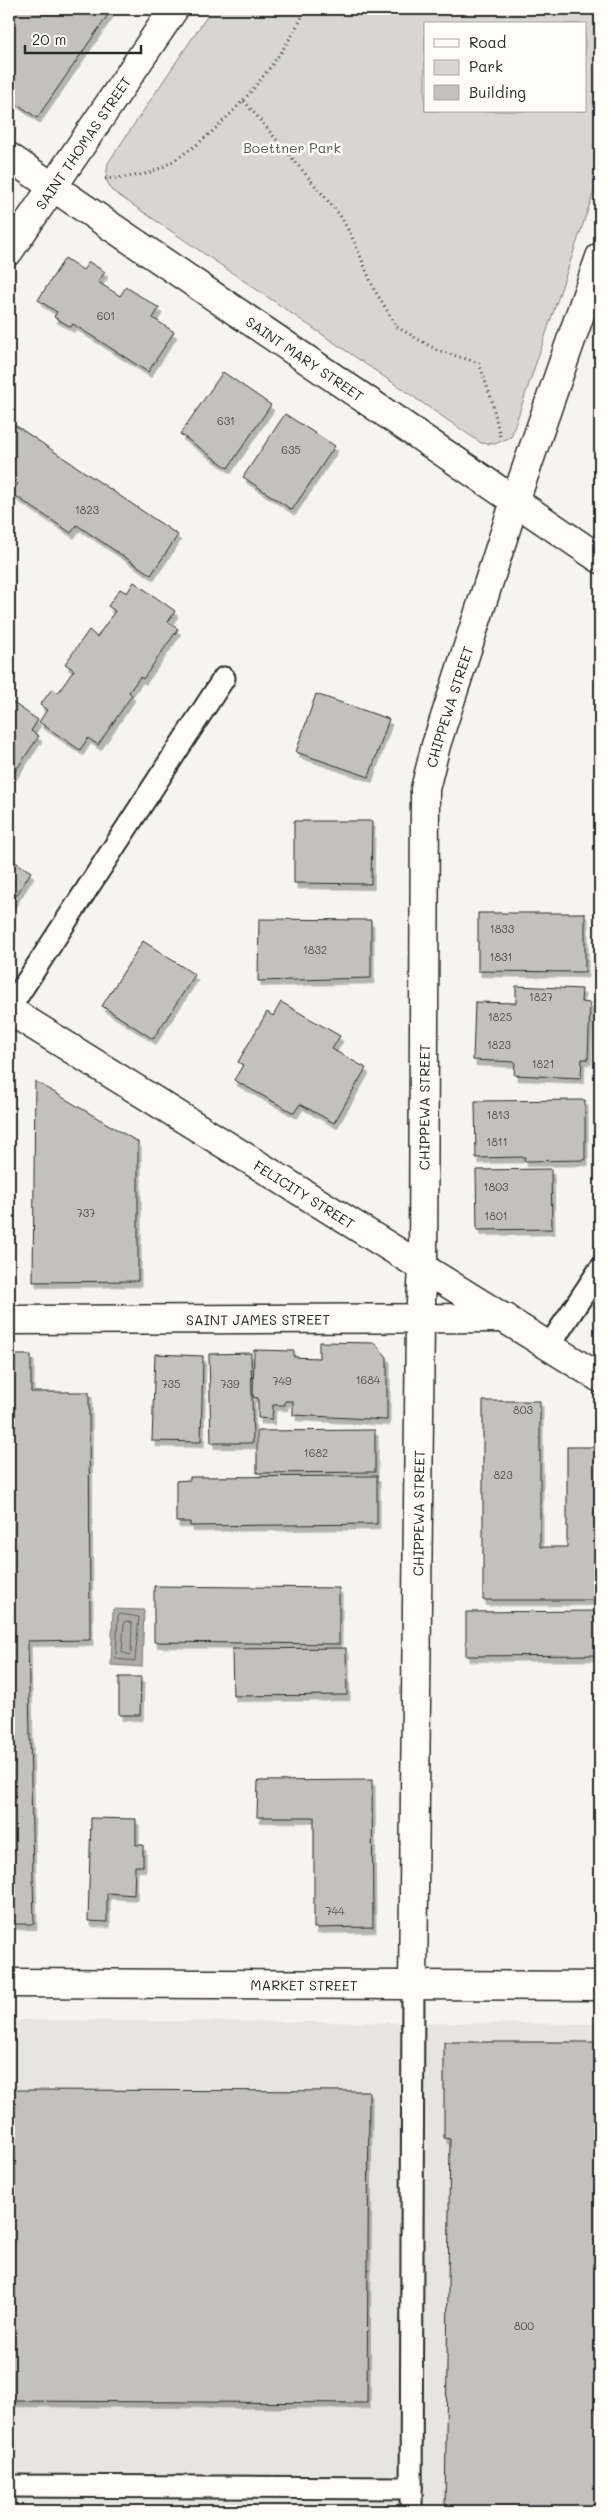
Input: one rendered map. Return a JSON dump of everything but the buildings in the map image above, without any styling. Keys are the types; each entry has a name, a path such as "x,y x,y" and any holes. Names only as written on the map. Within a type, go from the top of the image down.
{"street":[{"name":"SAINT THOMAS STREET","path":"9,251 174,9"},
{"name":"SAINT MARY STREET","path":"9,158 600,559"},
{"name":"CHIPPEWA STREET","path":"413,1986 420,1319 423,1269 425,789 436,745 514,501 600,257"},
{"name":"FELICITY STREET","path":"9,1009 600,1378"},
{"name":"SAINT JAMES STREET","path":"9,1320 506,1318"},
{"name":"MARKET STREET","path":"9,1983 600,1986"}],"lane":[{"path":"9,1009 224,678"},
{"path":"549,1346 600,1269"},
{"path":"411,2511 413,1986"},
{"path":"9,2486 411,2488"}],"path":[{"path":"52,187 152,171 189,150 244,101 296,29 306,9"},
{"path":"244,101 340,215 354,241 374,289 397,327 438,350 479,363 492,401 502,446"}],"shaded area":[{"path":"9,2020 600,2024 600,2511 9,2511"}],"green space":[{"name":"Boettner Park","path":"212,9 600,9 600,174 511,437 495,444 481,443 111,190 106,178 108,163"}],"water":[{"path":"113,1609 144,1610 142,1667 111,1665"}]}
